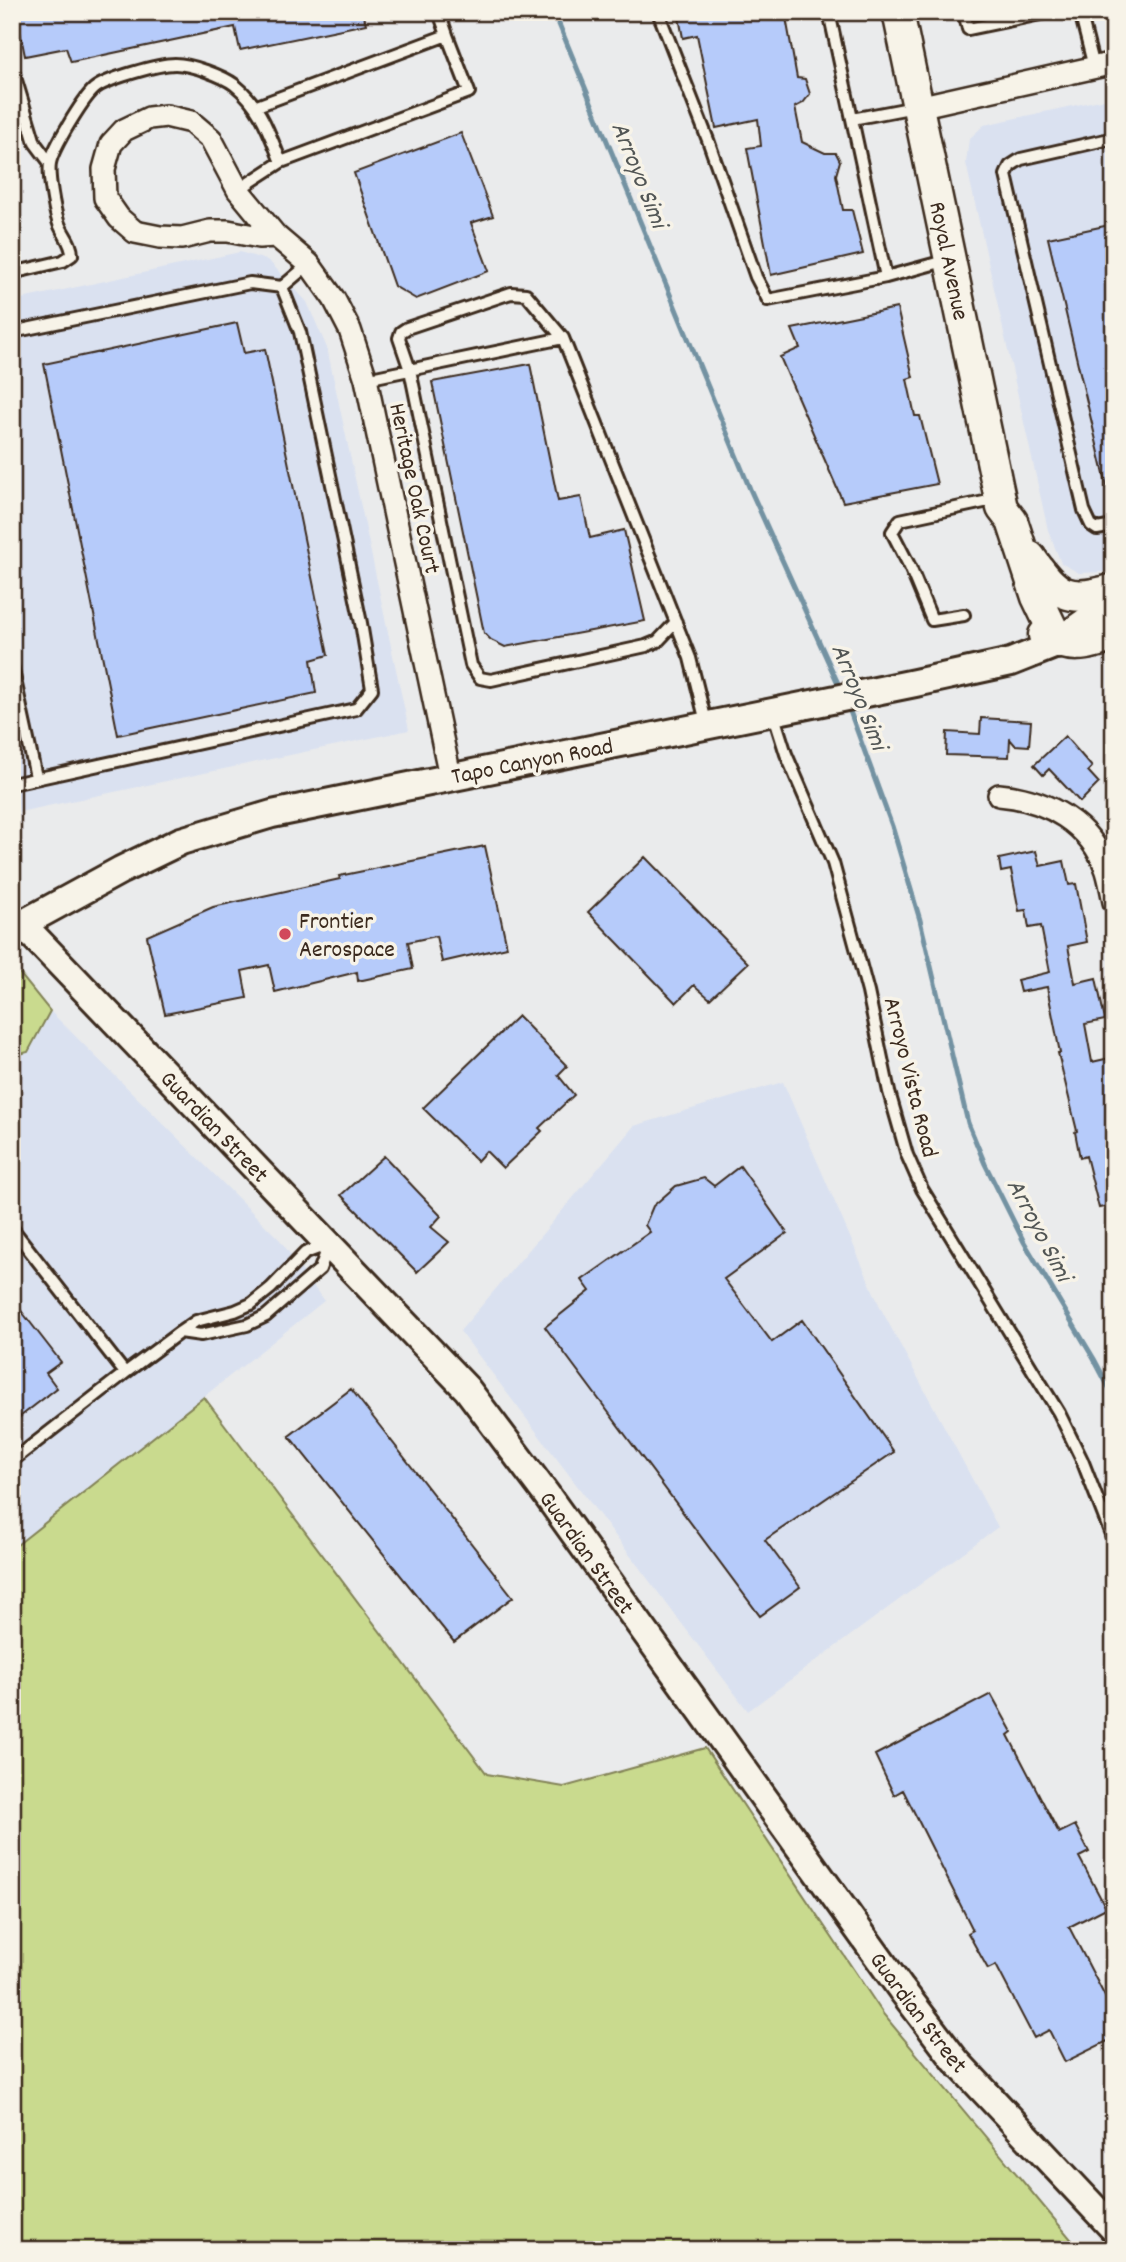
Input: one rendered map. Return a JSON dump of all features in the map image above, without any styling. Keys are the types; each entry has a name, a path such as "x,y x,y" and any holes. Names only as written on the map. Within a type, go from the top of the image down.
{"main road":[{"name":"Royal Avenue","path":"898,12 1001,503 1012,522 1037,597 1059,643"},
{"name":"Royal Avenue","path":"1001,503 995,522 1000,545 1025,614 1042,634 1059,643"},
{"path":"1019,541 1046,581 1063,593 1078,597 1114,589"},
{"name":"Tapo Canyon Road","path":"1059,643 1087,623 1114,613"},
{"name":"Tapo Canyon Road","path":"1059,643 1076,646 1114,636"}],"street":[{"path":"918,107 1104,65"},
{"name":"Heritage Oak Court","path":"276,236 258,237 228,231 210,231 182,238 135,232 119,218 105,198 104,169 111,144 124,130 149,118 166,116 191,122 211,139 238,190 276,236 309,264 334,299 350,330 366,379 450,776"},
{"name":"Tapo Canyon Road","path":"16,923 181,841 219,828 450,776 707,726 1011,662 1059,643"},
{"path":"999,795 1022,797 1053,808 1067,817 1088,837 1107,869 1114,902"},
{"name":"Guardian Street","path":"16,923 467,1389 546,1494 901,1989 956,2061 1114,2229"}],"lane":[{"path":"238,190 281,162 469,92 439,12"},
{"path":"658,12 708,140 756,277 768,300 886,277 951,259"},
{"path":"829,12 886,277"},
{"path":"964,12 968,29 1049,12"},
{"path":"1080,12 1104,65"},
{"path":"257,106 447,35"},
{"path":"50,163 76,110 95,88 122,76 176,64 212,73 234,84 257,106 281,162"},
{"path":"12,67 34,143 50,163 59,223 72,247 72,255 63,261 12,273"},
{"path":"852,119 918,107"},
{"path":"1114,138 1021,159 1010,166 1006,175 1084,510 1091,525 1097,529 1114,527"},
{"path":"12,332 250,283 282,287 309,264"},
{"path":"12,785 356,709 372,689 300,332 282,287"},
{"path":"676,622 658,641 646,646 491,681 480,678 471,665 410,370 399,338 401,332 511,293 526,294 563,338 676,622 690,658 707,726"},
{"path":"366,379 563,338"},
{"path":"964,615 932,620 892,532 900,520 1001,503"},
{"path":"12,666 36,778"},
{"name":"Arroyo Vista Road","path":"783,710 786,754 833,863 868,992 889,1092 907,1155 922,1189 1059,1413 1082,1460 1114,1542"},
{"path":"12,1228 125,1373"},
{"path":"12,1461 196,1321 251,1304 271,1288 305,1253 329,1244"},
{"path":"180,1332 201,1335 247,1325 267,1316 320,1269 329,1244"}],"shaded area":[{"path":"1114,97 1114,569 1079,573 1061,563 1048,530 966,163 969,139 984,125"},
{"path":"240,252 269,261 307,302 327,348 409,730 19,812 12,783 12,301"},
{"path":"50,1011 280,1240 324,1301 12,1549 12,1056 28,1052"},
{"path":"783,1082 881,1309 998,1527 748,1711 460,1331 634,1126"}],"green space":[{"path":"12,964 50,1011 28,1052 12,1056"},
{"path":"204,1397 487,1774 564,1787 705,1748 884,2015 1080,2250 12,2250 12,1549"}],"building":[{"path":"16,12 363,12 366,24 240,50 235,27 71,62 66,48 25,56"},
{"path":"678,12 785,12 797,78 805,79 810,94 803,103 795,107 802,142 825,153 836,153 840,161 836,175 843,210 852,210 863,254 771,275 747,148 761,146 758,119 716,128 697,35 683,38"},
{"path":"461,133 493,216 471,223 489,271 416,299 394,286 354,173"},
{"path":"1114,224 1114,490 1108,491 1048,238"},
{"path":"897,308 913,377 907,379 915,416 920,416 937,484 843,502 780,357 800,348 792,329"},
{"path":"237,323 244,353 265,349 328,655 311,660 316,693 118,735 44,364"},
{"path":"530,364 558,501 581,497 590,538 624,530 645,621 505,647 484,633 432,382"},
{"path":"981,718 1031,721 1029,746 1015,745 1010,739 1009,757 946,755 947,732 980,734"},
{"path":"1065,736 1092,767 1088,771 1099,783 1080,802 1049,769 1043,775 1034,765"},
{"path":"485,846 507,947 442,962 436,936 408,942 413,969 358,981 357,972 275,992 269,965 242,971 247,998 165,1014 147,936 213,907 340,879 339,876"},
{"path":"1036,851 1040,866 1064,861 1069,885 1076,884 1087,942 1068,946 1075,983 1096,978 1105,1020 1085,1024 1092,1062 1114,1057 1114,1205 1099,1208 1086,1156 1080,1158 1077,1131 1058,1053 1047,987 1020,992 1017,980 1050,972 1041,926 1029,928 1026,910 1019,911 1011,870 1001,872 999,859"},
{"path":"645,857 748,963 710,999 694,985 676,1003 588,912"},
{"path":"518,1016 567,1066 558,1075 574,1095 539,1128 542,1131 503,1168 486,1151 477,1161 423,1108"},
{"path":"384,1156 441,1216 431,1227 449,1242 417,1272 341,1195"},
{"path":"740,1166 787,1233 724,1279 772,1342 802,1320 894,1452 765,1540 800,1587 760,1616 545,1327 590,1291 582,1280 650,1232 645,1225 653,1206 676,1186 704,1178 714,1186"},
{"path":"12,1299 61,1362 46,1373 57,1388 12,1423"},
{"path":"351,1389 513,1597 454,1642 289,1436"},
{"path":"991,1694 1012,1732 1008,1735 1059,1833 1075,1825 1089,1852 1079,1857 1106,1908 1069,1927 1114,2014 1114,2038 1065,2062 1049,2030 1034,2038 996,1965 988,1969 968,1933 973,1930 903,1790 894,1795 875,1755"}],"waterway":[{"name":"Arroyo Simi","path":"554,12 750,489 841,690"},
{"name":"Arroyo Simi","path":"848,706 892,826 920,920 968,1123 1024,1242 1114,1397"}],"place":[{"name":"Frontier Aerospace","path":"285,934"}]}
